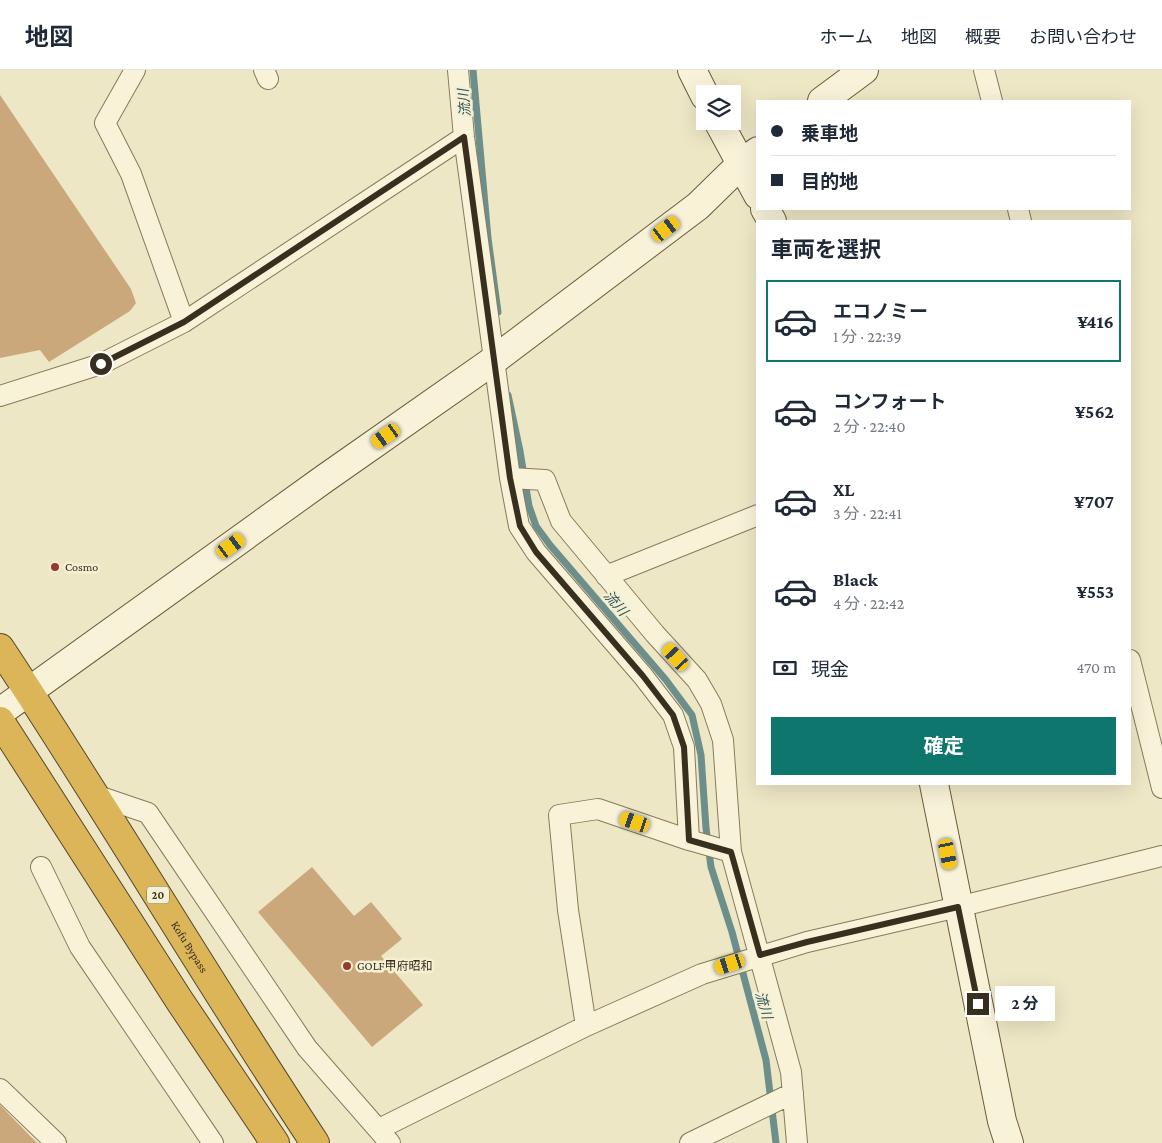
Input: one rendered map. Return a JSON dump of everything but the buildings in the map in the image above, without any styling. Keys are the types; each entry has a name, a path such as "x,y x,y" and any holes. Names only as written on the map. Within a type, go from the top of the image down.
{"highway":[{"name":"Kofu Bypass","path":"0,648 95,795 274,1082 315,1143"},
{"path":"0,721 179,1000 275,1143"},
{"path":"179,1000 231,1110 252,1143"},
{"path":"274,1082 333,1143"}],"street":[{"path":"135,70 105,123 131,174 184,322"},
{"path":"458,70 464,137 510,478 520,526 536,552 643,676 673,715 684,747 689,840"},
{"path":"692,70 700,85"},
{"path":"823,100 864,70"},
{"path":"984,70 992,100"},
{"path":"726,130 749,157 756,187"},
{"path":"0,396 101,364 184,322 464,137"},
{"path":"0,712 324,479 494,360 698,206 749,157"},
{"path":"510,478 545,480 561,521 606,576 697,680 710,704 723,740 731,852 791,1072 797,1143"},
{"path":"606,576 756,516"},
{"path":"1131,664 1162,788"},
{"path":"934,785 1002,1121 1009,1143"},
{"path":"95,795 148,813 307,1048 384,1136 586,1026 702,974 807,942 958,907 1162,856"},
{"path":"586,1026 568,910 558,816 598,809 689,840 731,852"},
{"path":"41,867 80,947 213,1143"},
{"path":"0,1089 56,1143"},
{"path":"690,1143 793,1093"}],"waterway":[{"name":"流川","path":"473,70 488,238 498,312"},
{"name":"流川","path":"508,395 529,506 536,526 550,545 666,680 692,715 701,755 706,828 711,867 732,932 766,1060 776,1143"}],"place":[{"name":"Cosmo","path":"55,567"},
{"name":"GOLF甲府昭和","path":"347,966"}],"route":[{"path":"101,364 184,322 464,137 510,478 520,526 536,552 643,676 673,715 684,747 689,840 731,852 760,955 807,942 958,907 978,1004"}]}
